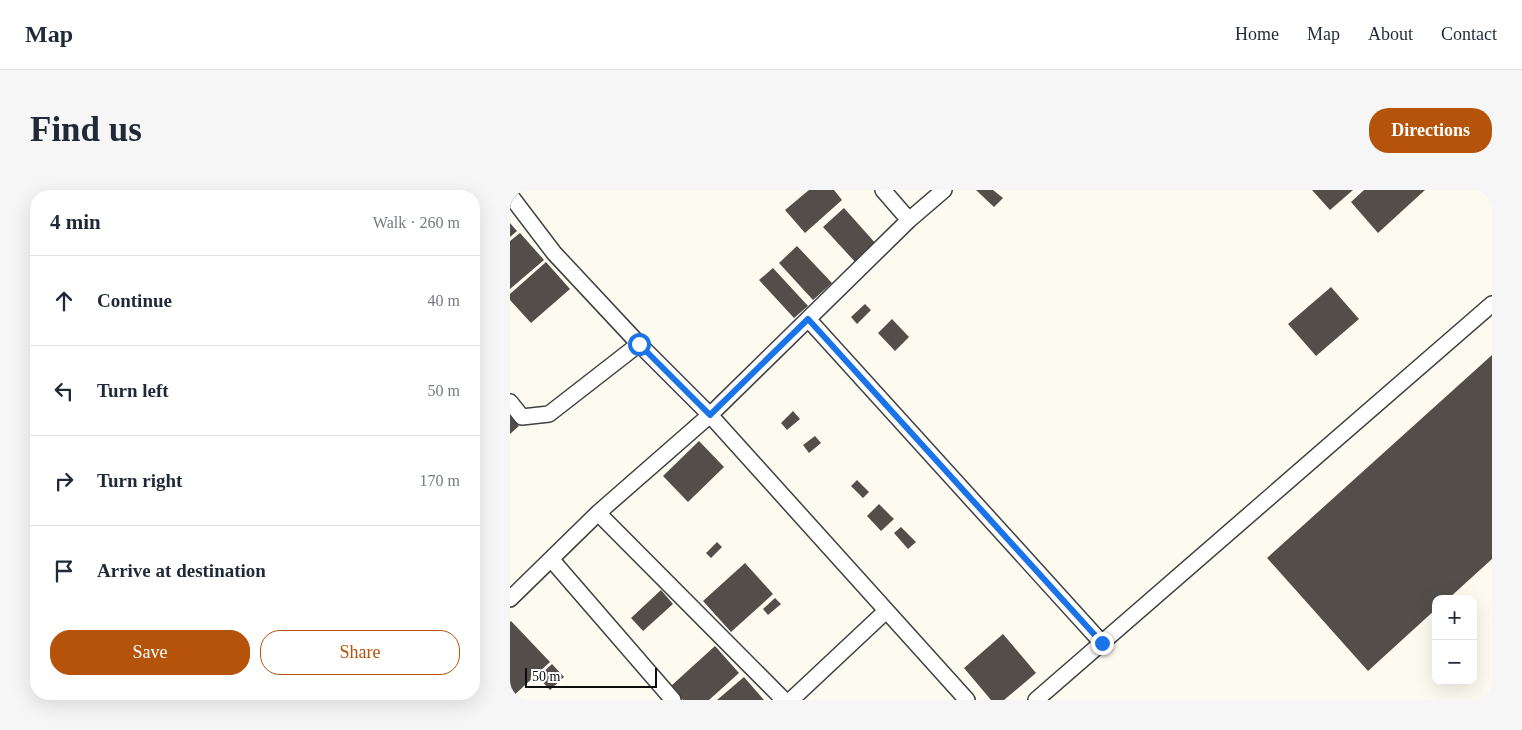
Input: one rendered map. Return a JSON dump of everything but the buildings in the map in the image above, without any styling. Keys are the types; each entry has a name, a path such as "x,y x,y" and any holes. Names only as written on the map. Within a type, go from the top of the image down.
{"street":[{"path":"882,190 908,220"},
{"path":"510,599 598,513 710,415 908,220 944,190"},
{"path":"510,194 554,252 639,344 710,415 967,700"},
{"path":"1036,700 1492,304"},
{"path":"808,319 1102,643"},
{"path":"510,402 522,417 549,414 639,344"},
{"path":"598,513 784,700"},
{"path":"551,559 673,700"},
{"path":"791,700 886,611"}],"route":[{"path":"639,344 710,415 808,319 1102,643"}]}
